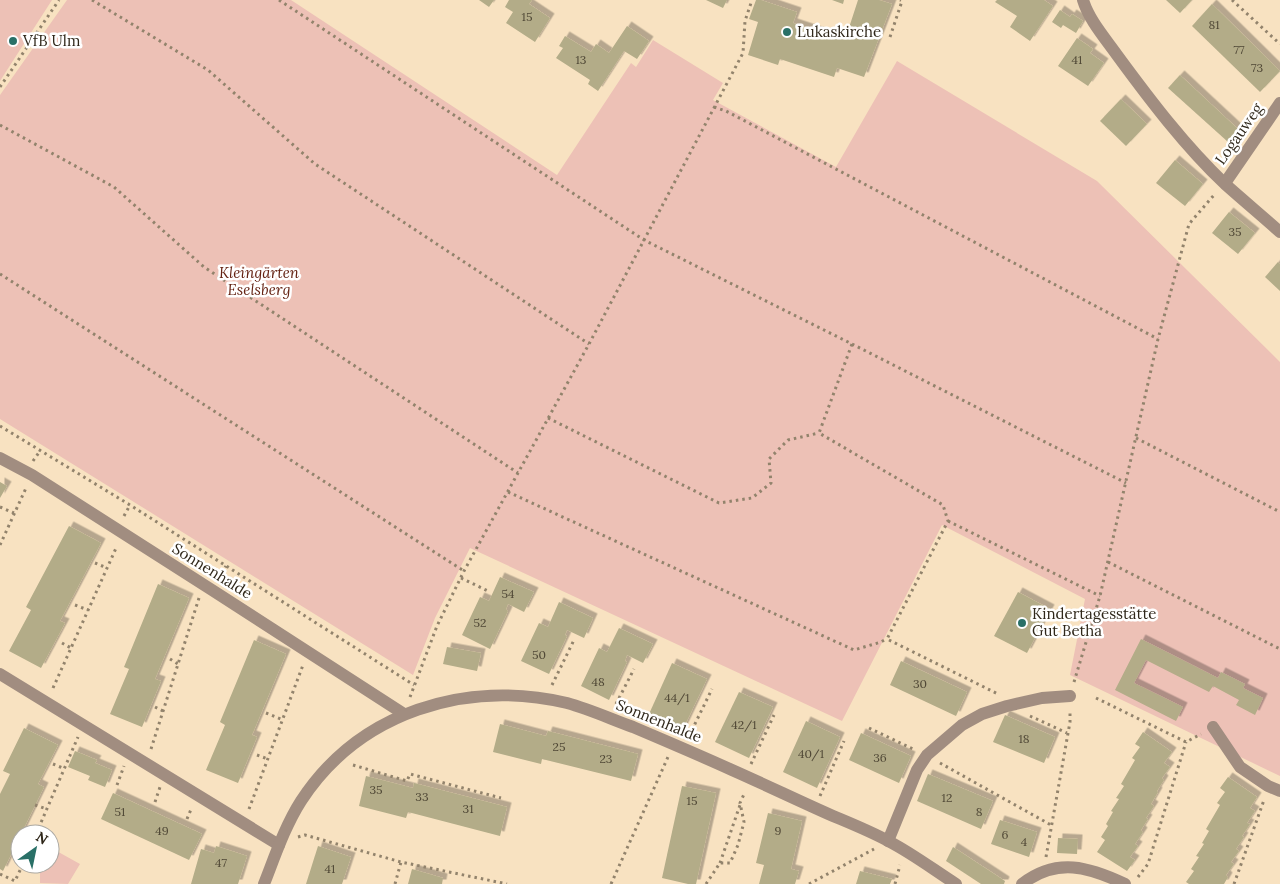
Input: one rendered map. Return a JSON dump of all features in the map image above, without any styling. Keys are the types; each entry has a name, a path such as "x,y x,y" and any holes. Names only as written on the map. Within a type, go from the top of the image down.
{"street":[{"path":"1083,0 1085,8 1138,83 1181,136 1224,183 1280,232"},
{"name":"Logauweg","path":"1224,183 1280,103"},
{"name":"Sonnenhalde","path":"0,458 122,533 404,714"},
{"path":"0,674 279,845"},
{"name":"Sonnenhalde","path":"264,884 279,845 301,802 325,770 350,747 377,728 404,714 448,700 490,696 546,699 568,704 679,746 888,841 956,884"},
{"path":"888,841 912,780 927,756 962,725 982,714 1012,705 1042,698 1070,696"},
{"path":"1213,728 1240,767 1268,786 1280,791"},
{"path":"1022,884 1032,876 1059,867 1094,870 1125,884"}],"path":[{"path":"0,87 59,0"},
{"path":"92,0 208,70 315,164 589,344"},
{"path":"279,0 644,240 1126,484"},
{"path":"404,714 437,626 464,571 589,344 743,53 745,22 752,0"},
{"path":"890,36 902,1 900,0"},
{"path":"1232,0 1280,44"},
{"path":"714,106 1158,339"},
{"path":"0,125 114,187 204,267 518,474"},
{"path":"1043,871 1070,722 1070,696 1100,596 1158,339 1189,224 1224,183"},
{"path":"0,274 464,571"},
{"path":"819,433 852,344"},
{"path":"508,492 854,650 887,639 948,521 943,505 819,433 788,440 769,459 771,483 752,498 719,503 548,418"},
{"path":"0,426 130,505 414,685"},
{"path":"1136,438 1280,512"},
{"path":"0,545 32,476"},
{"path":"0,507 14,513"},
{"path":"948,521 1100,596"},
{"path":"46,702 122,533"},
{"path":"1108,562 1280,649"},
{"path":"95,563 107,568"},
{"path":"461,578 488,591"},
{"path":"146,764 204,585"},
{"path":"75,605 88,610"},
{"path":"887,639 1068,733"},
{"path":"546,699 557,672 574,640"},
{"path":"62,643 71,648"},
{"path":"244,824 308,652"},
{"path":"170,659 178,664"},
{"path":"608,718 634,669"},
{"path":"611,884 679,746 712,689"},
{"path":"1096,698 1186,742"},
{"path":"155,707 163,711"},
{"path":"266,713 282,720"},
{"path":"706,884 720,864 748,777 774,714"},
{"path":"40,824 84,725"},
{"path":"870,728 927,756 1051,825"},
{"path":"1133,884 1148,864 1186,742 1213,728"},
{"path":"815,808 844,741"},
{"path":"257,755 268,759"},
{"path":"336,760 408,781 410,774 501,798"},
{"path":"53,764 64,768"},
{"path":"1234,884 1263,802"},
{"path":"720,864 730,863 738,845 744,822 740,803"},
{"path":"35,805 47,809"},
{"path":"279,845 305,835 401,862 507,884"},
{"path":"809,884 888,841"},
{"path":"395,884 401,862"},
{"path":"0,874 15,881 18,874"}],"green space":[{"name":"VfB Ulm","path":"0,0 52,0 0,81"},
{"name":"Kleingärten Eselsberg","path":"67,0 291,0 557,175 631,63 636,67 653,40 723,83 713,100 836,167 897,61 1097,181 1280,362 1280,776 1070,675 1085,599 942,525 842,721 470,548 435,618 413,675 0,419 0,95"},
{"path":"60,853 80,864 68,884 40,883 40,874 60,874"}],"building":[{"path":"479,0 494,0 489,7"},
{"path":"509,0 532,0 529,4 550,18 535,42 506,23 513,12 505,7"},
{"path":"706,0 727,0 723,8"},
{"name":"Lukaskirche","path":"756,0 797,12 793,23 845,40 858,0 879,0 892,4 864,77 837,68 834,77 780,59 778,65 748,55 758,22 749,19"},
{"path":"832,0 844,0 843,4"},
{"path":"997,0 1044,0 1053,6 1030,41 1010,27 1017,16 995,2"},
{"path":"1166,0 1192,0 1180,13"},
{"path":"1212,4 1280,71 1260,92 1192,26"},
{"path":"1060,10 1070,17 1072,14 1083,21 1076,33 1063,25 1061,28 1052,22"},
{"path":"627,26 649,41 637,59 624,51 598,91 588,84 590,80 556,58 563,48 559,46 565,36 591,52 596,44 609,53"},
{"path":"1077,38 1093,49 1090,53 1104,63 1088,86 1058,66"},
{"path":"1180,75 1239,130 1228,142 1168,88"},
{"path":"1121,99 1147,124 1126,146 1100,121"},
{"path":"1175,160 1203,184 1185,206 1156,183"},
{"path":"1229,212 1255,233 1238,254 1212,233"},
{"path":"1278,262 1280,264 1280,291 1265,277"},
{"path":"0,482 7,486 0,498"},
{"path":"69,526 101,543 60,621 65,623 41,668 9,651 31,610 26,607"},
{"path":"500,577 534,592 524,612 508,604 506,609 508,611 490,649 462,635 480,597 489,601"},
{"path":"158,584 189,598 155,679 161,681 142,727 110,714 129,669 124,667"},
{"name":"Kindertagesstätte Gut Betha","path":"1018,592 1050,609 1027,653 994,636"},
{"path":"559,602 593,618 584,638 567,630 565,635 567,636 549,674 521,661 539,623 548,627"},
{"path":"619,628 653,644 643,663 627,655 625,661 627,662 609,700 581,686 599,648 607,652"},
{"path":"1141,639 1218,678 1221,672 1245,684 1243,688 1263,698 1255,715 1236,705 1239,700 1213,686 1209,692 1146,660 1134,683 1183,707 1176,721 1115,690"},
{"path":"254,640 286,654 252,735 257,737 238,783 206,770 225,725 220,722"},
{"path":"447,647 481,653 477,671 443,664"},
{"path":"901,661 967,692 956,716 890,685"},
{"path":"672,663 707,679 683,729 649,714"},
{"path":"739,692 773,707 749,758 715,742"},
{"path":"1005,715 1055,737 1044,763 993,742"},
{"path":"806,721 840,737 817,788 783,772"},
{"path":"500,724 546,736 548,731 638,754 631,781 542,759 541,764 493,752"},
{"path":"24,728 58,745 38,784 44,787 26,824 10,824 10,857 3,871 0,869 0,794 10,774 3,771"},
{"path":"1143,732 1172,752 1164,763 1170,767 1162,778 1164,780 1151,804 1154,806 1146,818 1148,819 1141,830 1143,832 1135,844 1138,846 1130,857 1135,860 1127,871 1097,852 1105,840 1101,837 1108,826 1106,824 1113,812 1111,811 1119,799 1116,798 1124,786 1121,784 1135,760 1132,758 1140,747 1135,744"},
{"path":"861,733 911,756 899,783 849,760"},
{"path":"75,751 97,760 95,763 112,770 105,787 88,780 90,776 68,767"},
{"path":"928,774 993,801 981,829 917,801"},
{"path":"366,776 413,788 414,783 507,807 500,836 408,812 406,818 359,806"},
{"path":"1228,777 1257,797 1250,808 1255,811 1247,823 1250,824 1236,849 1239,851 1231,862 1234,864 1226,875 1228,877 1224,884 1189,884 1186,882 1194,871 1191,869 1199,857 1196,856 1204,844 1202,843 1209,831 1206,829 1220,805 1217,803 1225,792 1220,788"},
{"path":"682,786 716,793 696,884 662,878"},
{"path":"113,793 202,834 189,860 101,819"},
{"path":"768,813 802,821 791,869 799,871 795,884 759,884 764,865 756,863"},
{"path":"1000,820 1037,832 1029,857 991,844"},
{"path":"1058,838 1078,839 1077,854 1057,853"},
{"path":"216,846 247,856 238,884 191,884 201,849 214,853"},
{"path":"318,846 351,857 342,884 306,884"},
{"path":"953,847 1005,881 1004,884 981,884 946,861"},
{"path":"412,869 443,878 442,884 408,884"},
{"path":"860,871 892,879 890,884 856,884"}],"place":[{"name":"Lukaskirche","path":"787,32"},
{"name":"VfB Ulm","path":"13,41"},
{"name":"Kindertagesstätte Gut Betha","path":"1022,623"}]}
